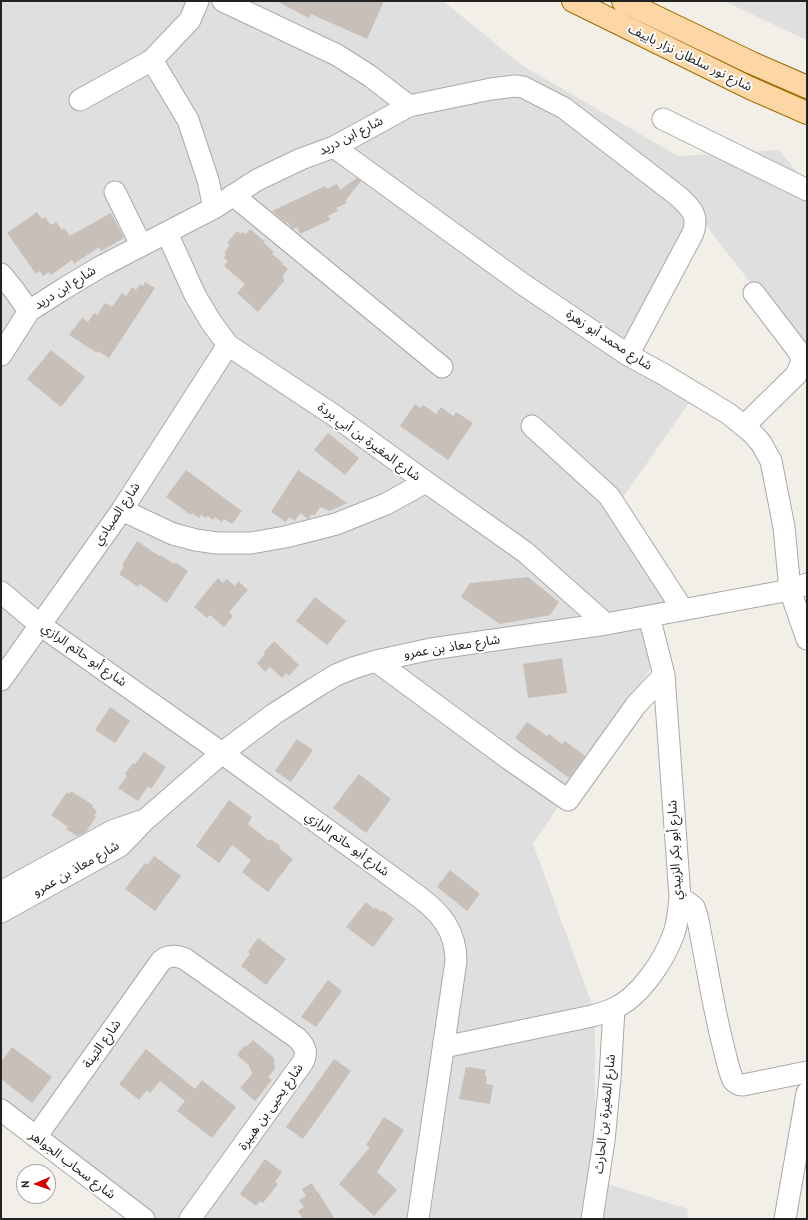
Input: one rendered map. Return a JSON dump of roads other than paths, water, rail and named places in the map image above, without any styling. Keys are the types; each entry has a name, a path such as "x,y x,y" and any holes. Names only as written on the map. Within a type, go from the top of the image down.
{"main road":[{"name":"شارع نور سلطان نزار باييف","path":"573,1 750,88 807,113"},
{"name":"شارع نور سلطان نزار باييف","path":"623,1 739,57 807,87"}],"street":[{"path":"80,100 152,60 190,20 198,1"},
{"path":"223,1 337,54 370,76 409,106"},
{"path":"152,60 188,120 208,180 214,208"},
{"name":"شارع ابن دريد","path":"1,355 29,311 100,267 214,208 257,180 279,169 334,147 409,106 491,89 516,86 524,87 564,108 678,196 694,213 696,224 694,233 628,355"},
{"path":"663,119 807,190"},
{"name":"شارع محمد أبو زهرة","path":"334,147 524,285 628,355 729,414 761,443 770,461 798,587 807,639"},
{"path":"115,192 141,245"},
{"path":"233,195 442,367"},
{"name":"شارع المغيرة بن أبي بردة","path":"167,233 195,295 211,322 228,345 335,416 525,552 606,624"},
{"path":"1,274 29,311"},
{"path":"744,426 796,375 802,359 793,343 754,293"},
{"name":"شارع الصيادي","path":"1,680 122,510 228,345"},
{"path":"532,426 609,496 683,610"},
{"path":"122,510 173,534 196,540 217,543 251,543 285,537 336,524 386,504 426,482"},
{"name":"شارع معاذ بن عمرو","path":"1,912 120,846 145,820 222,753 274,714 336,675 376,661 431,649 606,624 798,587"},
{"name":"شارع أبو حاتم الرازي","path":"1,592 40,625 222,753 426,902 445,923 453,937 456,948 456,961 444,1047 414,1216"},
{"name":"شارع أبو بكر الزبيدي","path":"444,1047 592,1016 614,1009 630,998 645,983 665,954 674,932 680,897 664,675 649,616"},
{"path":"376,661 509,759 568,800 636,705 664,675"},
{"name":"شارع معاذ بن عمرو","path":"1,892 112,831 145,820"},
{"path":"680,897 692,905 697,916 716,1016 734,1081 738,1085 743,1085 807,1072"},
{"name":"شارع التينة","path":"36,1137 161,961 172,956"},
{"name":"شارع يحيى بن هبيرة","path":"172,956 185,958 291,1034 306,1050 303,1062 190,1219"},
{"name":"شارع المغيرة بن الحارث","path":"592,1219 604,1141 610,1078 614,1009"},
{"path":"785,1219 807,1093"},
{"name":"شارع سحاب الجواهر","path":"1,1110 144,1219"}]}
